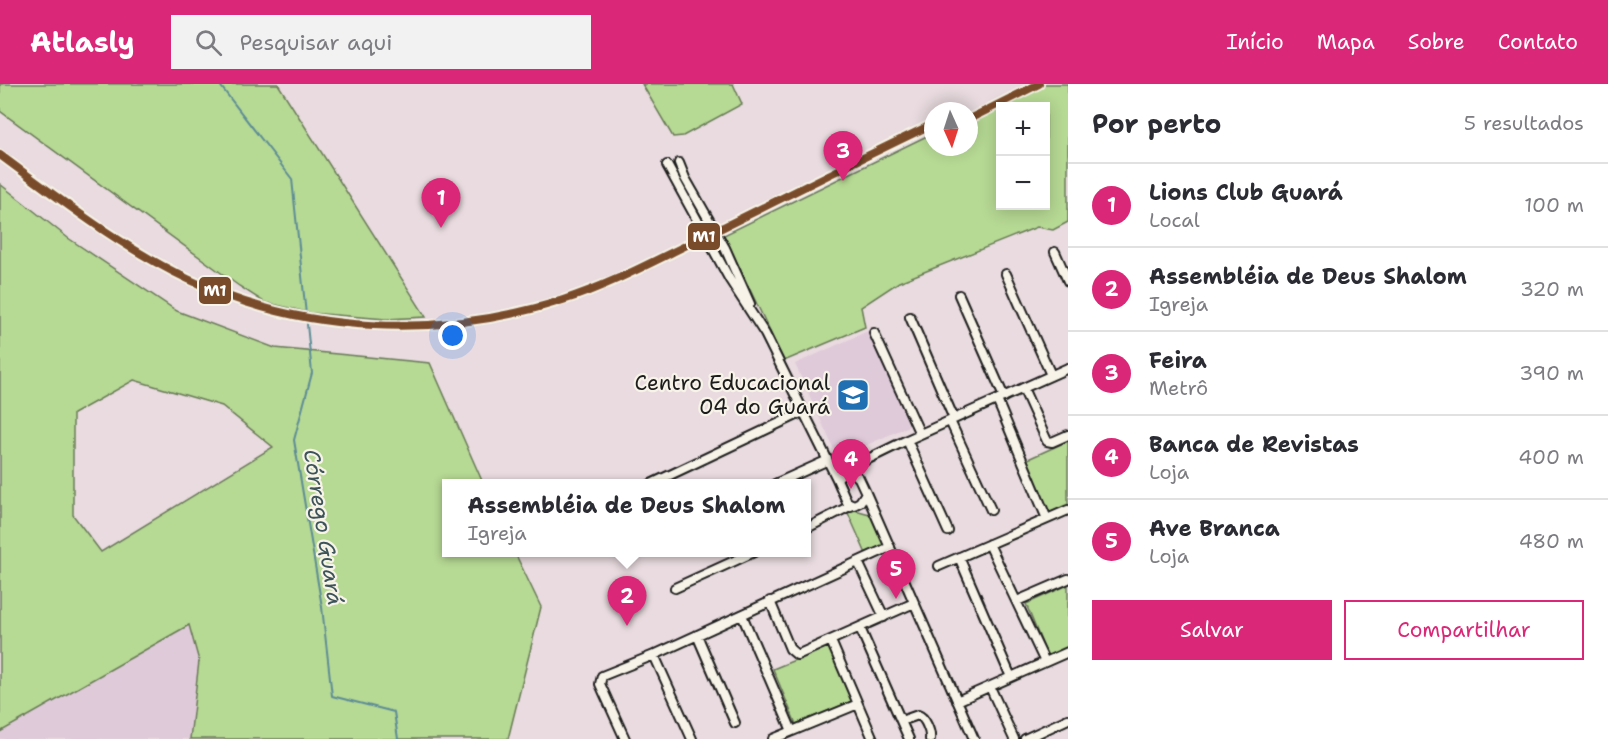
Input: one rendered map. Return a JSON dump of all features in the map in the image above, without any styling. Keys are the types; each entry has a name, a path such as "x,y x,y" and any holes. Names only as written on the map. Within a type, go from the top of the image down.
{"street":[{"path":"679,163 685,178 725,248 757,322 847,502 873,510"},
{"path":"667,165 730,280 757,322"},
{"path":"1055,252 1068,282"},
{"path":"1006,274 1051,375"},
{"path":"959,295 1047,519"},
{"path":"910,317 991,510"},
{"path":"874,333 920,434"},
{"path":"837,479 843,472 907,440 1068,368"},
{"path":"1023,388 1047,441 1052,442 1068,435"},
{"path":"660,479 803,412"},
{"path":"907,440 948,531"},
{"path":"784,479 826,460"},
{"path":"850,470 859,478 866,493 974,739"},
{"path":"811,526 854,505 862,500 866,493"},
{"path":"939,566 1068,510"},
{"path":"989,544 1045,662"},
{"path":"625,739 600,679 604,675 654,655 890,547"},
{"path":"675,588 743,557"},
{"path":"959,557 1011,678"},
{"path":"858,562 884,617"},
{"path":"1017,601 1068,579"},
{"path":"770,601 793,653 801,654 914,603"},
{"path":"742,615 792,731"},
{"path":"860,628 909,739"},
{"path":"697,635 735,723"},
{"path":"831,641 873,739"},
{"path":"957,701 1068,652"},
{"path":"654,655 692,739"},
{"path":"990,687 1014,739"},
{"path":"773,739 858,704"},
{"path":"901,722 920,715 930,739"},
{"path":"1025,739 1067,722"}],"shaded area":[{"name":"Centro Educacional 04 do Guará","path":"870,330 909,426 838,458 795,364"},
{"path":"189,625 199,661 190,739 0,739 0,732"}],"green space":[{"path":"0,84 278,84 426,317 386,319 311,313 264,302 0,111"},
{"path":"642,84 733,84 742,104 683,136 673,137"},
{"path":"1034,84 1068,84 1068,222 1053,230 1037,227 899,282 861,307 865,327 784,361 724,235 924,137 924,156 978,156 978,112 996,103 996,210 1050,210 1050,102 997,102"},
{"path":"0,184 68,238 177,311 275,348 430,363 481,479 442,479 442,557 517,557 541,607 508,739 190,739 199,661 189,625 0,732","holes":["134,380 222,406 273,447 101,552 73,515 73,414"]},
{"path":"1068,441 1068,505 1049,513 1026,460"},
{"path":"855,510 873,515 887,548 867,556 848,513"},
{"path":"1068,585 1068,649 1048,658 1026,604"},
{"path":"829,646 852,701 796,724 773,669"}],"waterway":[{"name":"Córrego Guará","path":"219,84 292,179 312,373 294,440 322,607 332,696 394,712 398,739"}],"transit line":[{"name":"M1","path":"978,114 1039,84"},
{"name":"M1","path":"0,155 91,222 138,252 188,279 232,298 325,321 373,325 421,325 469,321 517,313 595,288 643,267 924,128"}],"place":[{"name":"Feira","path":"843,181"},
{"name":"Lions Club Guará","path":"441,228"},
{"name":"Centro Educacional 04 do Guará","path":"853,395"},
{"name":"Banca de Revistas","path":"851,489"},
{"name":"Ave Branca","path":"896,599"},
{"name":"Assembléia de Deus Shalom","path":"627,626"}]}
